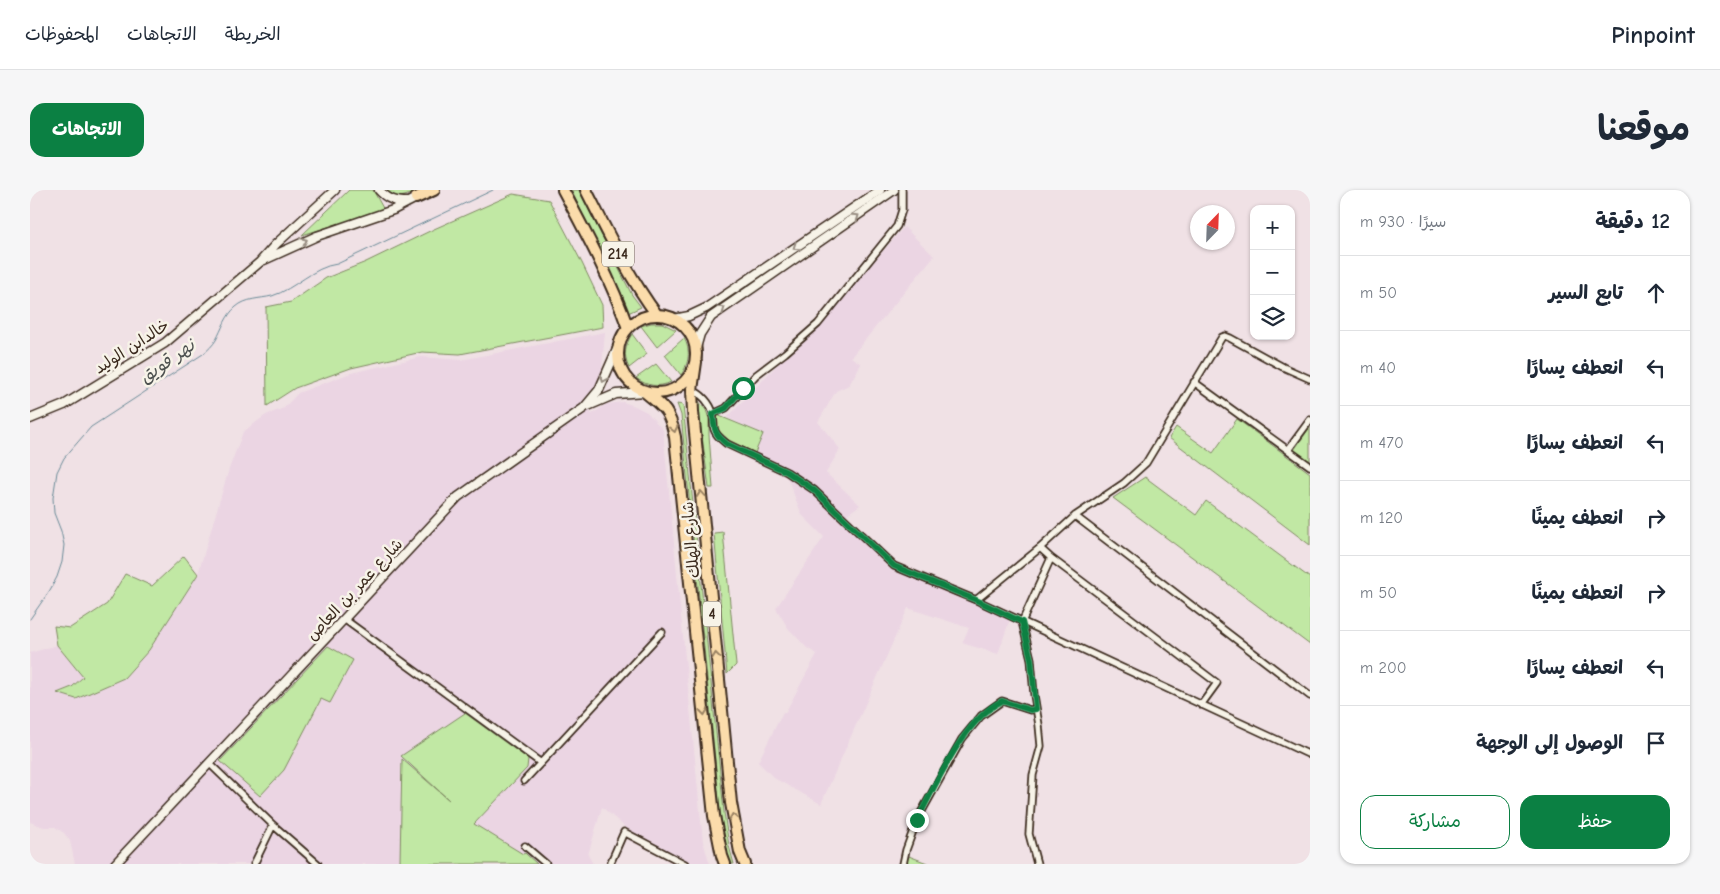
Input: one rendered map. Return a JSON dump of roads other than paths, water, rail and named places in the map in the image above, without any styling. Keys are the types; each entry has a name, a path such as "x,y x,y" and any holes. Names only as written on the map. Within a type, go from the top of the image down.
{"highway":[{"path":"416,198 434,190"},
{"path":"563,190 614,291 628,328"},
{"name":"214","path":"586,190 626,271 657,315"},
{"path":"657,315 674,319 688,331 696,348 696,362 691,374 682,384 671,391 658,394 645,392 626,379 620,369 618,358 618,347 622,336 628,328 644,317 657,315"},
{"name":"شارع الهلك","path":"696,362 692,390 708,578 731,803 740,852 745,864"},
{"name":"شارع الهلك","path":"645,392 667,411 672,421 676,438 714,816 725,864"}],"main road":[{"path":"260,262 276,244 335,190"},
{"path":"379,190 387,198 397,202 407,202 416,198"},
{"path":"674,319 689,316 706,308 880,190"},
{"path":"696,348 700,334 711,317 894,190"},
{"path":"260,262 317,236 393,210 416,198"},
{"name":"خالدابن الوليد","path":"30,419 64,404 165,344 260,262"},
{"name":"شارع عمر بن العاص","path":"115,864 458,497 584,408 599,390 618,347"},
{"path":"584,408 616,394 645,392"}],"street":[{"path":"713,414 726,408 756,375 785,353 823,318 897,226 902,210 902,190"},
{"path":"976,600 1040,548 1075,516 1124,483 1146,463 1219,341 1225,336 1310,379"},
{"path":"1194,382 1310,466"},
{"path":"692,390 700,393 713,414 714,431 720,439 787,472 814,490 894,566 976,600 1310,755"},
{"path":"1288,450 1310,420"},
{"path":"1075,516 1310,696"},
{"path":"1040,548 1217,683 1201,705"},
{"path":"1037,864 1029,834 1034,775 1040,746 1039,725 1031,659 1022,622 1051,558"},
{"path":"344,619 541,763"},
{"path":"524,781 662,632"},
{"path":"903,864 917,820 962,739 975,721 1002,701 1030,710 1036,709"},
{"path":"210,763 273,825 318,864"},
{"path":"254,864 273,825"},
{"path":"610,864 624,832 681,863"},
{"path":"526,846 546,864"}],"waterway":[{"name":"نهر قويق","path":"30,619 50,590 62,562 64,545 54,513 53,498 57,472 64,458 91,427 203,354 215,342 224,322 240,304 280,293 320,269 337,264 493,190"}]}
